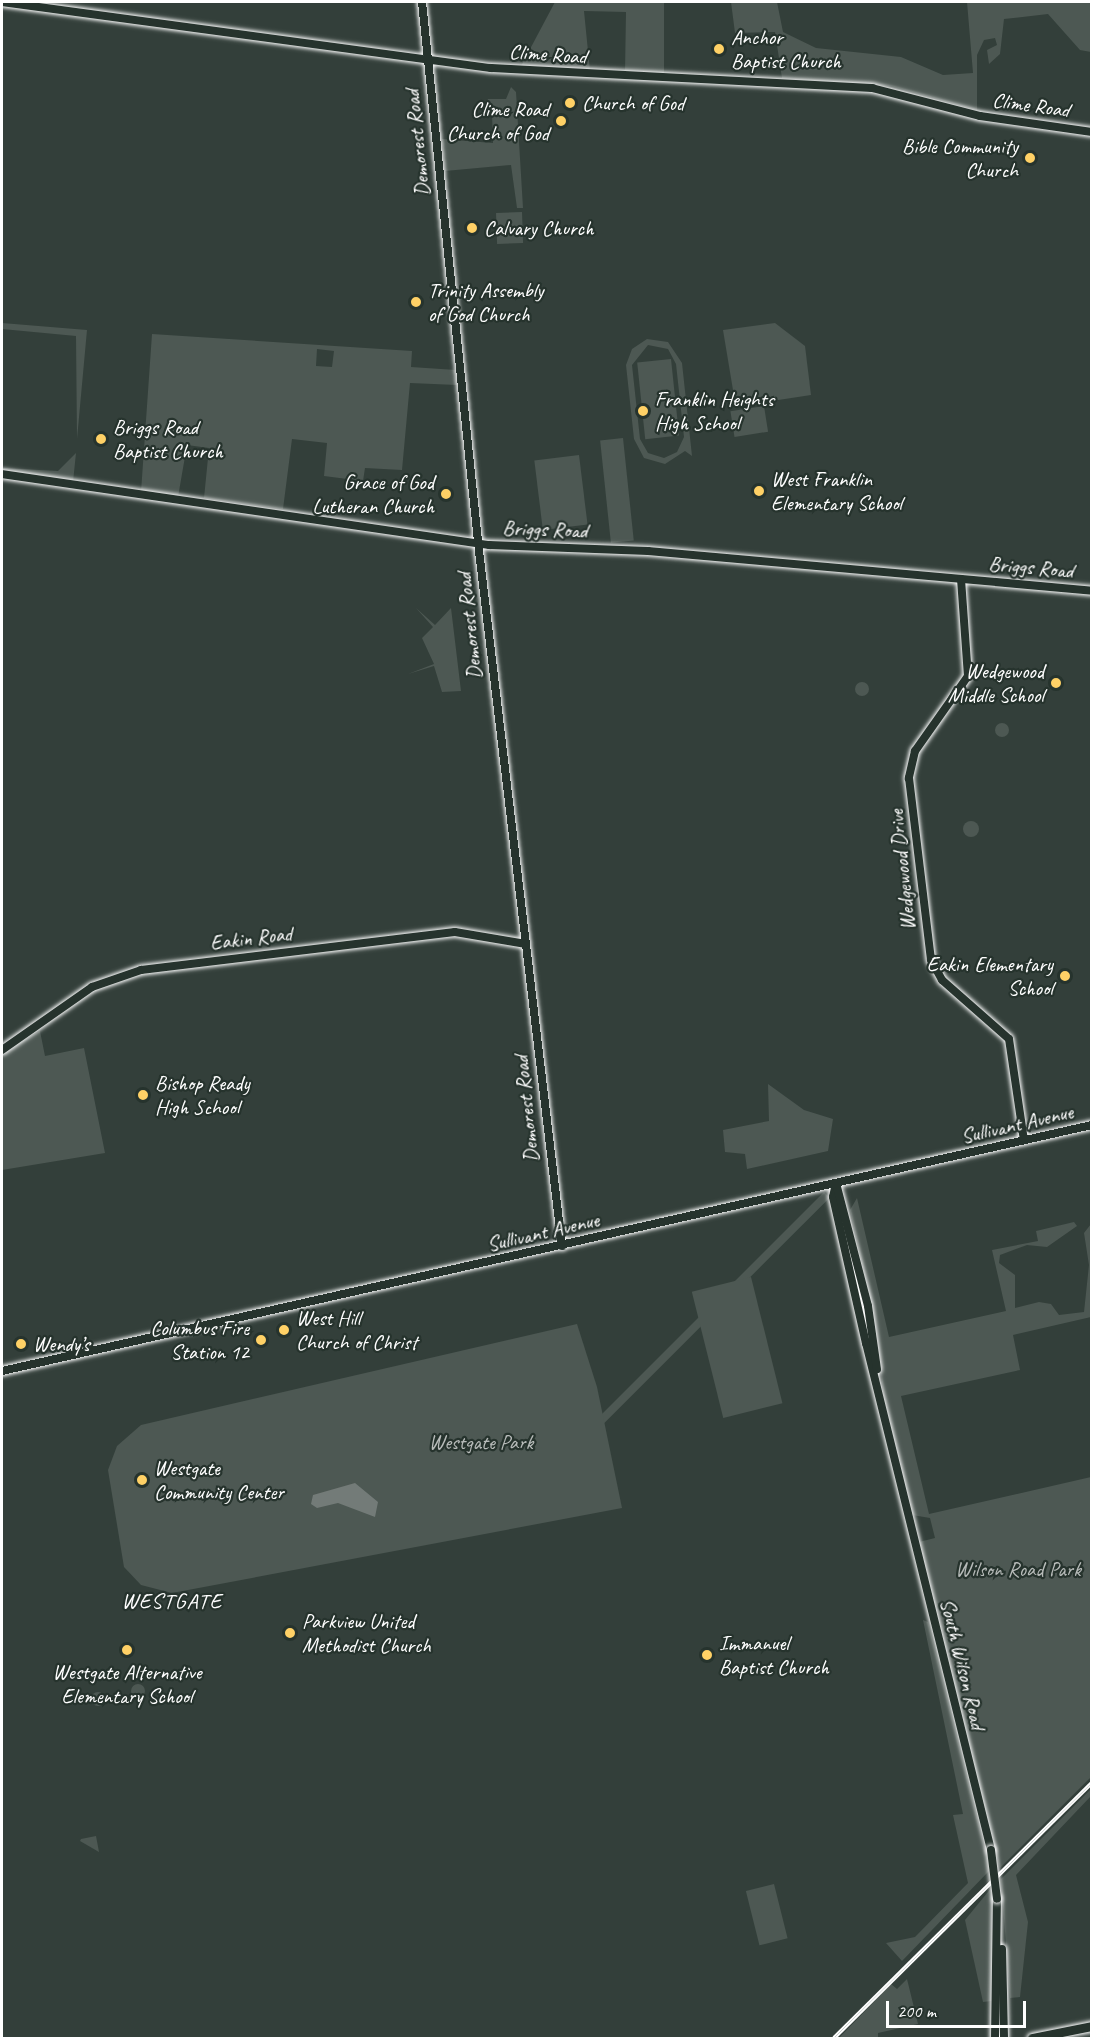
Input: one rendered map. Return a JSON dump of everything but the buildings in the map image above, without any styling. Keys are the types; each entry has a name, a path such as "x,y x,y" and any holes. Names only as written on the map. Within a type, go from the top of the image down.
{"main road":[{"path":"1034,2038 1092,2026"}],"street":[{"name":"Clime Road","path":"2,2 426,61 586,76 860,87 980,116 1092,132"},
{"name":"Demorest Road","path":"422,2 426,61 478,543 562,1246"},
{"name":"Briggs Road","path":"2,474 478,543 1092,591"},
{"name":"Wedgewood Drive","path":"961,579 968,676 915,751 909,778 931,960 942,980 1009,1039 1024,1140"},
{"name":"Eakin Road","path":"2,1050 92,987 141,970 455,932 526,944"},
{"name":"Sullivant Avenue","path":"2,1371 1092,1125"},
{"name":"South Wilson Road","path":"836,1183 868,1306 879,1396 991,1850 997,1903 1004,2038"},
{"name":"South Wilson Road","path":"995,2038 997,1903"}],"green space":[{"path":"555,2 664,2 664,74 625,72 626,12 584,11 590,71 521,66"},
{"path":"731,2 777,2 783,32 816,48 901,57 943,75 973,73 967,2 1091,2 1091,52 1080,50 1048,14 1004,19 1000,54 989,64 987,50 997,45 995,38 984,40 977,55 977,110 891,86 782,78 775,32 735,33"},
{"path":"511,87 516,92 523,208 517,208 511,165 445,171 442,139 493,143 492,114 483,112 488,99 506,99"},
{"path":"522,212 523,243 497,244 496,213"},
{"path":"2,323 87,330 77,439 76,336 2,329"},
{"path":"775,323 805,346 811,395 740,406 735,402 723,330"},
{"path":"152,334 412,351 411,367 456,370 457,385 410,383 402,470 365,468 363,481 324,476 327,443 292,439 283,509 204,498 209,448 187,445 178,497 141,492","holes":["317,349 334,351 332,367 316,366"]},
{"path":"647,339 668,342 682,363 692,456 685,451 665,464 644,458 634,439 626,365 632,349","holes":["648,345 668,349 676,364 684,437 677,452 664,458 648,453 640,439 632,365"]},
{"path":"671,359 679,436 645,439 637,363"},
{"path":"764,406 768,432 734,437 730,411"},
{"path":"623,438 634,540 611,543 600,440"},
{"path":"76,453 73,482 2,473 2,468 58,471"},
{"path":"579,455 588,524 543,530 534,460"},
{"path":"416,608 435,625 451,608 461,691 442,692 434,666 408,674 434,664 422,638 433,627"},
{"path":"859,682 865,682 869,689 865,696 859,696 855,692 855,686"},
{"path":"999,723 1005,723 1009,730 1005,737 999,737 995,733 995,727"},
{"path":"968,821 974,821 979,829 977,835 968,837 963,832 963,826"},
{"path":"40,1031 45,1056 84,1048 105,1153 2,1170 2,1053"},
{"path":"768,1084 804,1110 833,1119 828,1151 747,1169 745,1154 725,1152 723,1130 769,1121"},
{"path":"824,1192 830,1198 524,1503 519,1497"},
{"name":"Wilson Road Park","path":"857,1198 889,1337 1006,1311 992,1250 1038,1241 1036,1231 1074,1222 1077,1226 1047,1247 1027,1245 1000,1255 999,1263 1015,1275 1015,1308 1039,1302 1051,1304 1059,1315 1084,1312 1089,1265 1084,1233 1091,1224 1091,1317 1013,1335 1020,1370 901,1396 929,1514 1091,1477 1091,1777 1000,1868 919,1542 935,1538 930,1518 912,1515 884,1397 872,1306 850,1210"},
{"path":"751,1277 782,1403 723,1418 692,1292"},
{"name":"Westgate Park","path":"577,1324 597,1387 622,1508 172,1593 141,1585 124,1567 108,1470 117,1446 141,1425"},
{"path":"923,1620 928,1622 990,1870 902,1961 886,1943 915,1937 968,1883 953,1815 963,1814"},
{"path":"135,1684 141,1684 145,1691 141,1698 135,1698 131,1694 131,1688"},
{"path":"98,1692 103,1694 105,1699 103,1704 98,1706 93,1704 91,1699 93,1694"},
{"path":"1091,1789 1091,1796 1016,1875 1028,1922 1020,1997 1010,1998 1001,1879"},
{"path":"96,1836 99,1852 80,1841 81,1839"},
{"path":"774,1884 788,1938 759,1945 746,1891"},
{"path":"992,1887 992,2001 983,2002 965,1920"},
{"path":"907,1979 918,2024 878,2033 878,2038 839,2038 891,1984 897,1989"}],"shaded area":[{"path":"355,1483 378,1502 375,1517 338,1503 317,1508 311,1504 313,1495"}],"railway":[{"path":"834,2038 1092,1783"}],"place":[{"name":"Anchor Baptist Church","path":"719,49"},
{"name":"Church of God","path":"570,103"},
{"name":"Clime Road Church of God","path":"561,121"},
{"name":"Bible Community Church","path":"1030,158"},
{"name":"Calvary Church","path":"472,228"},
{"name":"Trinity Assembly of God Church","path":"416,302"},
{"name":"Franklin Heights High School","path":"643,411"},
{"name":"Briggs Road Baptist Church","path":"101,439"},
{"name":"West Franklin Elementary School","path":"759,491"},
{"name":"Grace of God Lutheran Church","path":"446,494"},
{"name":"Wedgewood Middle School","path":"1056,683"},
{"name":"Eakin Elementary School","path":"1065,976"},
{"name":"Bishop Ready High School","path":"143,1095"},
{"name":"West Hill Church of Christ","path":"284,1330"},
{"name":"Columbus Fire Station 12","path":"261,1340"},
{"name":"Wendy’s","path":"21,1344"},
{"name":"Westgate Community Center","path":"142,1480"},
{"name":"Parkview United Methodist Church","path":"290,1633"},
{"name":"Westgate Alternative Elementary School","path":"127,1650"},
{"name":"Immanuel Baptist Church","path":"707,1655"}],"district":[{"name":"WESTGATE","path":"172,1602"}]}
